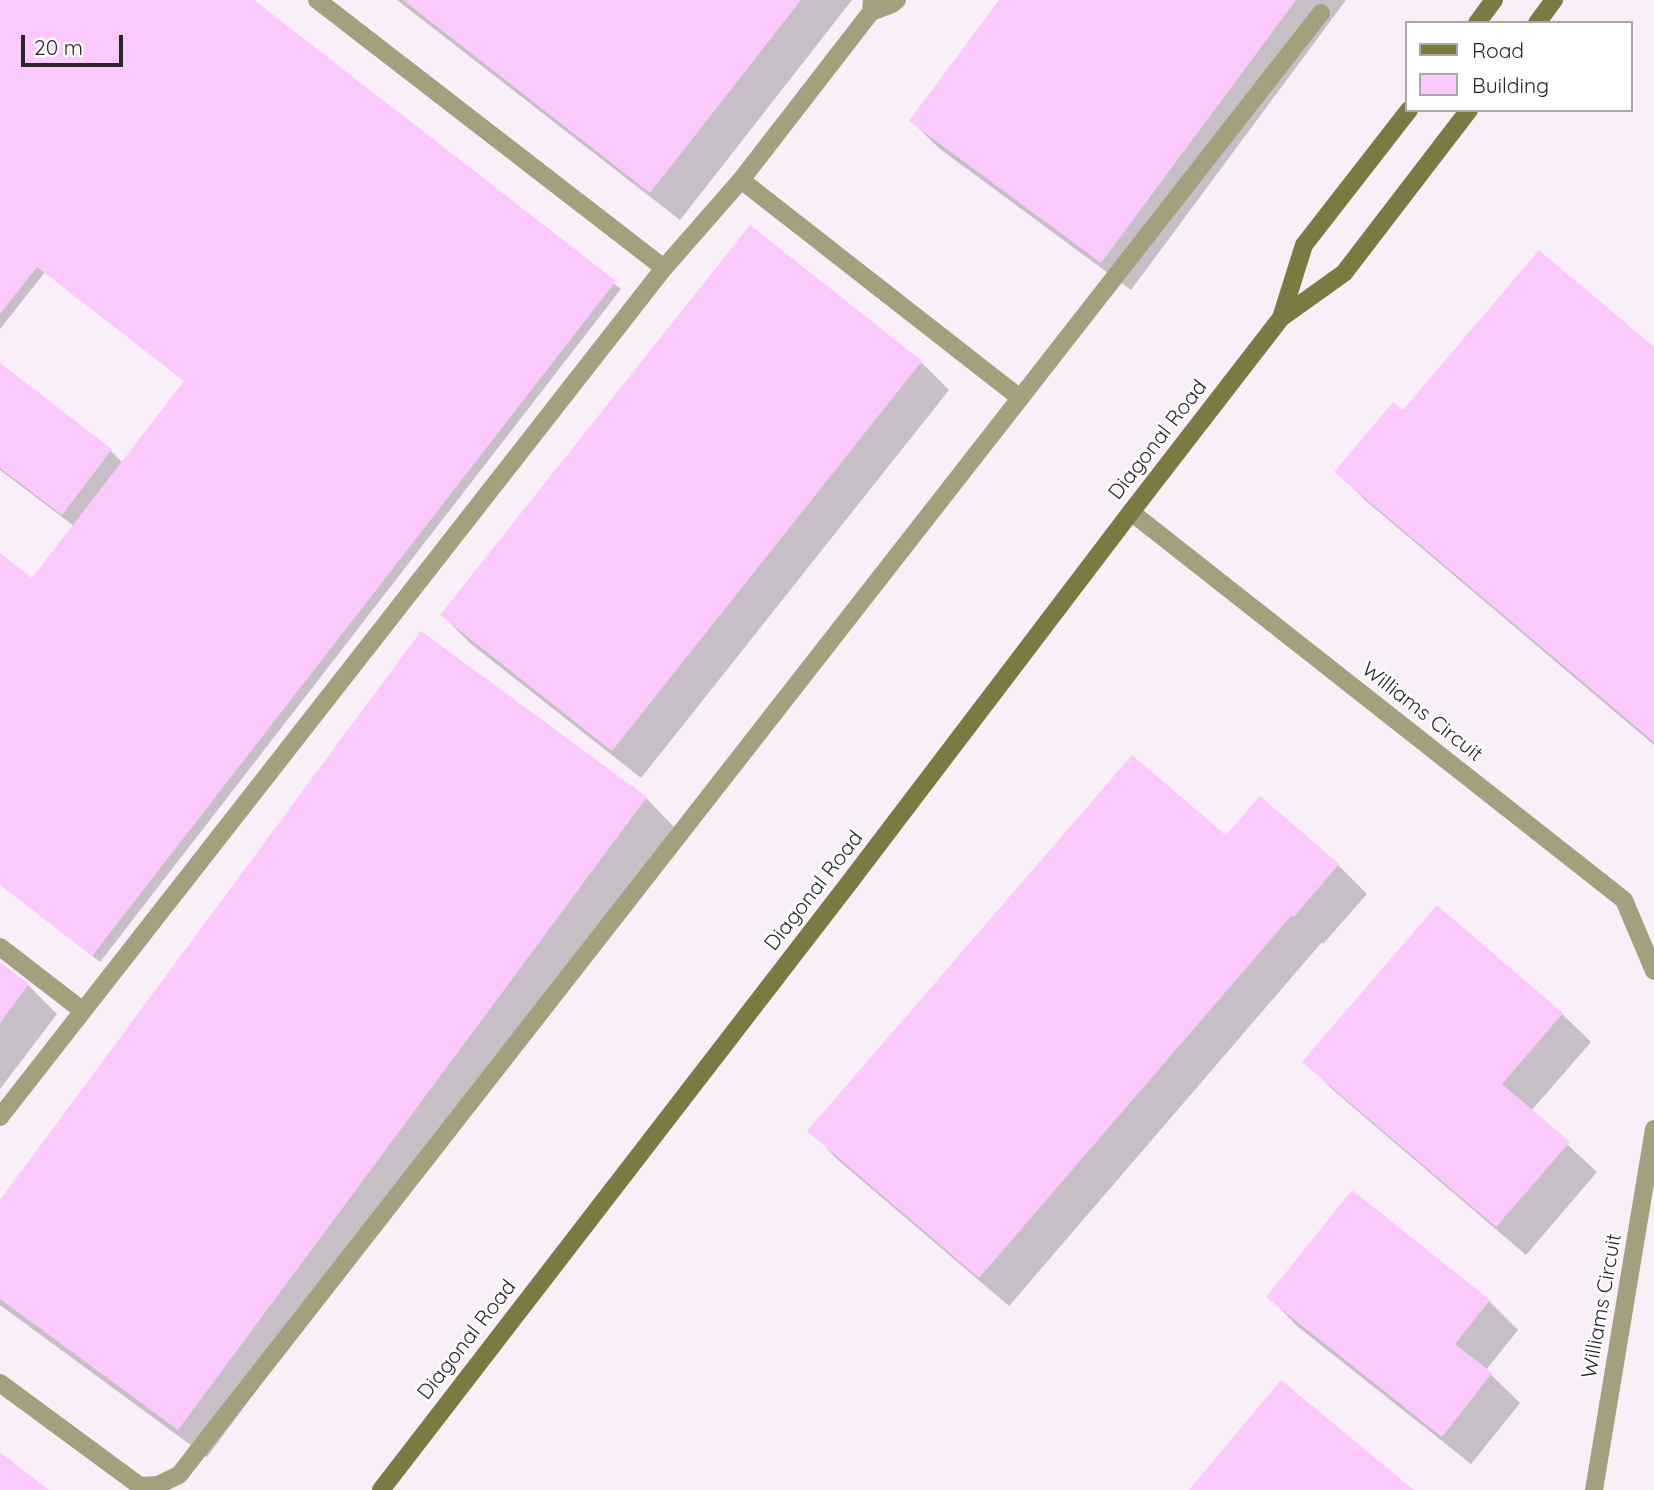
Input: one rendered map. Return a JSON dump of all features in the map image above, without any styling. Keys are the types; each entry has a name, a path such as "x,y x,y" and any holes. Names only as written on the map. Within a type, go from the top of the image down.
{"street":[{"path":"317,0 664,268"},
{"path":"0,1117 664,268 741,180 871,6 897,0"},
{"path":"1478,21 1494,0"},
{"path":"1538,21 1554,0"},
{"path":"0,1383 140,1486 158,1485 179,1475 1321,13"},
{"name":"Diagonal Road","path":"1281,318 1304,245 1407,112"},
{"name":"Diagonal Road","path":"381,1490 1281,318 1344,273 1467,112"},
{"path":"741,180 1020,398"},
{"name":"Williams Circuit","path":"1131,512 1624,900 1654,971"},
{"path":"0,947 83,1011"},
{"name":"Williams Circuit","path":"1594,1490 1654,1129"}],"building":[{"path":"0,0 254,0 616,281 92,956 0,885 0,553 32,578 184,381 37,267 0,314"},
{"path":"403,0 801,0 650,193"},
{"path":"999,0 1296,0 1101,263 909,121"},
{"path":"750,225 922,361 612,751 440,615"},
{"path":"1539,250 1654,347 1654,742 1334,472 1393,402 1403,410"},
{"path":"0,363 112,449 62,515 0,468"},
{"path":"421,631 647,797 178,1430 0,1299 0,1200"},
{"path":"1132,755 1226,835 1260,796 1339,864 979,1278 807,1131"},
{"path":"1437,905 1563,1013 1502,1084 1570,1142 1496,1227 1302,1062"},
{"path":"0,962 29,984 0,1023"},
{"path":"1352,1190 1490,1300 1455,1344 1492,1373 1442,1437 1266,1297"},
{"path":"1281,1380 1414,1490 1189,1490"},
{"path":"0,1452 49,1490 0,1490"}]}
